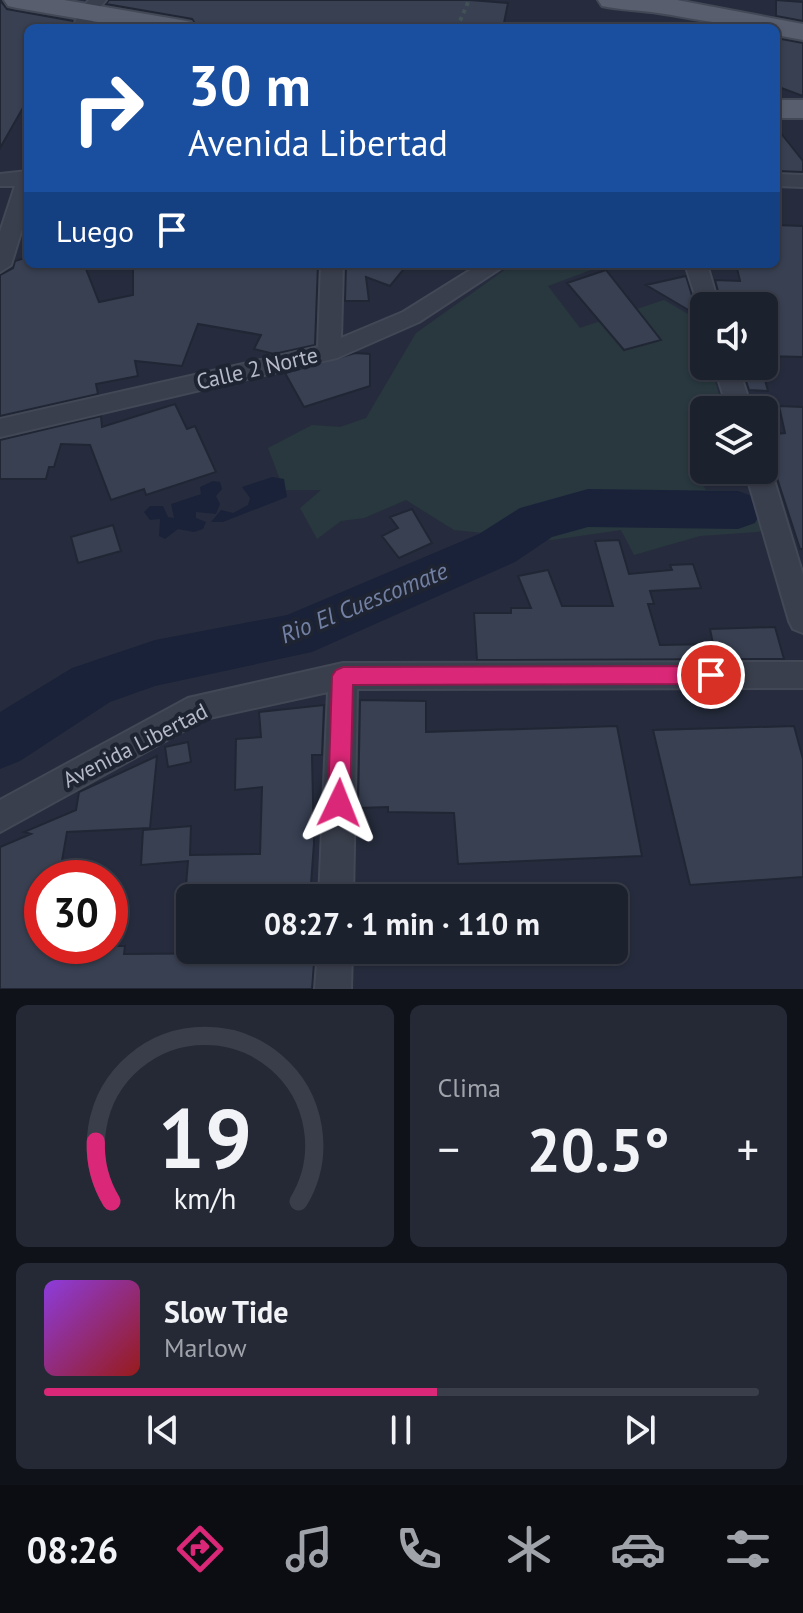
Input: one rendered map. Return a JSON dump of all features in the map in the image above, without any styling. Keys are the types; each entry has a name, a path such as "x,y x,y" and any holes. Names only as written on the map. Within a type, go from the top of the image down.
{"main road":[{"path":"17,0 156,24"},
{"path":"611,0 657,2 764,24"},
{"path":"780,27 803,32"}],"street":[{"path":"0,180 24,179"},
{"path":"780,180 803,181"},
{"path":"0,265 24,191"},
{"path":"329,352 332,268"},
{"name":"Calle 2 Norte","path":"0,428 329,352 411,317 490,268"},
{"path":"697,268 704,292"},
{"path":"762,484 803,621"},
{"name":"Avenida Libertad","path":"0,817 199,707 343,676 803,675"},
{"path":"336,884 343,676"},
{"path":"333,989 334,964"}],"path":[{"path":"459,24 469,0"}],"shaded area":[{"path":"507,268 596,268 548,286 580,328 664,300 690,315 690,380 714,380 720,396 690,396 690,484 703,484 706,490 735,491 740,497 771,491 783,526 757,532 700,536 634,555 621,530 552,540 454,530 406,500 364,518 341,521 317,539 300,508 321,490 284,490 268,448 312,425 340,427 366,418 416,333"}],"water":[{"path":"272,477 284,479 287,497 223,522 211,522 221,510 233,513 248,505 250,498 242,487"},
{"path":"213,481 220,482 222,489 216,496 220,504 216,514 196,512 196,518 206,522 203,529 194,532 178,529 165,539 159,536 160,519 150,520 144,512 150,506 163,506 168,517 174,518 171,504 201,494 200,487"}],"building":[{"path":"0,0 7,9 73,21 72,24 24,24 24,106 0,148"},
{"path":"109,0 470,0 508,3 504,24 195,24 192,19 106,4"},
{"path":"776,0 803,2 803,21 776,16"},
{"path":"780,39 803,43 803,96 780,87"},
{"path":"780,132 803,161 803,172 780,171"},
{"path":"780,225 803,226 803,357 778,356 778,292 718,292 715,280 740,281 737,268 780,268"},
{"path":"24,258 24,268 86,268 99,302 133,295 133,268 318,268 315,345 274,354 254,349 261,335 198,324 182,366 135,361 138,376 96,384 98,394 0,416 0,275 13,268 15,261"},
{"path":"346,268 405,268 390,286 366,277 369,301 345,301"},
{"path":"606,270 661,340 624,350 567,283"},
{"path":"686,276 691,292 690,311 646,285"},
{"path":"355,353 370,354 370,386 304,407 285,373"},
{"path":"746,380 765,380 768,391 749,390"},
{"path":"175,404 187,429 195,426 216,472 146,495 144,489 111,500 90,445 61,444 54,467 49,467 46,479 0,479 0,440 101,416 102,427"},
{"path":"779,406 803,407 803,549 800,549 778,481 778,434 785,433"},
{"path":"412,509 432,543 399,558 382,536 398,528 390,517"},
{"path":"113,525 121,551 78,563 71,537"},
{"path":"619,540 629,574 672,570 670,565 693,564 701,588 650,591 654,604 648,604 660,645 713,644 710,629 775,627 784,659 477,660 474,613 511,613 511,608 531,608 518,576 548,570 562,606 613,606 595,541"},
{"path":"360,700 426,701 426,732 617,726 642,856 458,864 454,813 388,812 388,807 358,808"},
{"path":"324,705 322,755 312,755 314,843 311,884 186,884 188,861 141,865 143,830 191,826 190,855 260,854 262,787 235,790 236,739 261,737 259,712"},
{"path":"794,726 803,759 803,877 690,885 653,730"},
{"path":"188,742 191,762 168,767 165,747"},
{"path":"157,756 150,828 67,832 62,860 24,860 24,964 128,964 128,954 176,954 176,964 314,964 312,989 0,989 0,847 31,834 24,832 76,810 79,792"}],"waterway":[{"name":"Rio El Cuescomate","path":"0,743 91,685 155,663 293,636 497,548 537,522 588,508 738,510"}],"route":[{"path":"339,803 343,676 711,675"}]}
